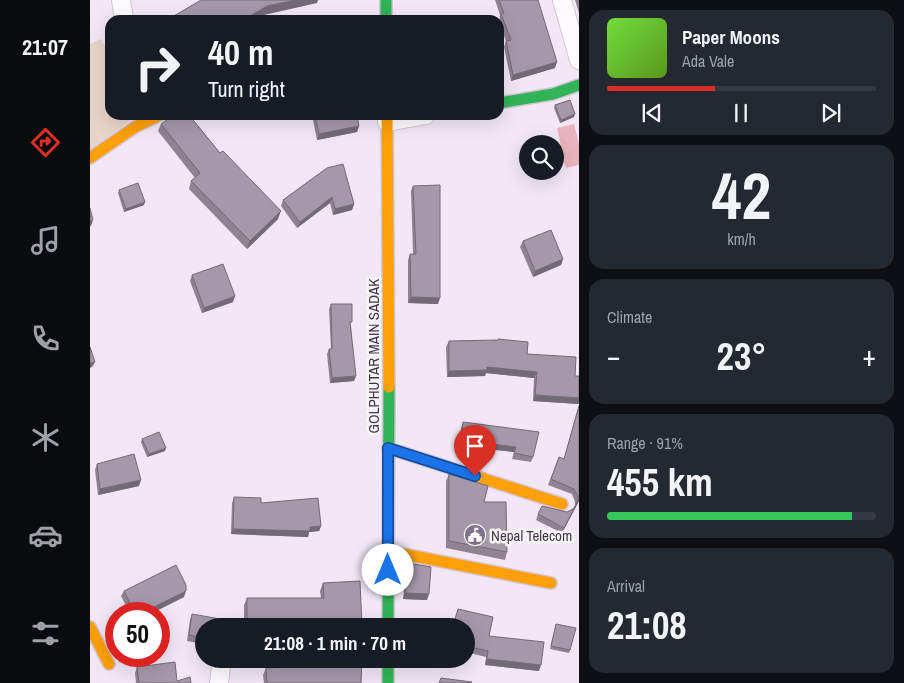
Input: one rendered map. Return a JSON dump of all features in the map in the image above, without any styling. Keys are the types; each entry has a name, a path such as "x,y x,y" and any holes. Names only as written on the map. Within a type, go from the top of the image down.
{"street":[{"path":"121,0 123,15"},
{"path":"386,0 386,15"},
{"path":"562,0 579,60"},
{"path":"504,102 553,94 579,85"},
{"path":"90,158 135,127 150,120"},
{"name":"GOLPHUTAR MAIN SADAK","path":"387,120 388,618"},
{"path":"388,448 562,504"},
{"path":"388,551 551,583"},
{"path":"90,627 105,656"},
{"path":"220,683 221,668"},
{"path":"388,668 388,683"}],"shaded area":[{"path":"101,39 105,47 105,120 130,120 90,151 90,44"},
{"path":"574,124 579,144 579,165 566,168 564,162 564,135 559,135 557,128"}],"building":[{"path":"201,0 295,0 267,6 252,15 176,15"},
{"path":"499,0 538,0 557,62 513,75 506,41 511,40 504,22 504,15 501,14 504,13"},
{"path":"570,100 575,114 561,120 555,105"},
{"path":"167,120 193,120 220,153 223,151 281,211 250,241 191,181 200,173 161,124"},
{"path":"316,120 358,120 359,126 319,134"},
{"path":"343,164 354,204 335,209 332,197 300,222 283,200 327,168"},
{"path":"138,183 145,202 126,209 119,190"},
{"path":"440,185 440,298 411,297 410,254 416,254 413,186"},
{"path":"90,208 93,220 90,221"},
{"path":"551,230 563,259 535,271 523,241"},
{"path":"223,264 235,296 204,308 192,275"},
{"path":"331,304 352,304 352,322 350,322 356,376 332,378 329,349 332,349"},
{"path":"498,339 528,342 527,354 576,357 575,376 579,376 579,398 535,395 537,372 487,367 487,370 449,371 449,341"},
{"path":"90,347 95,362 90,363"},
{"path":"579,406 579,499 577,503 578,496 574,489 551,479 559,457 564,459"},
{"path":"463,422 539,432 533,457 514,453 516,447 461,440"},
{"path":"159,432 166,448 149,454 142,439"},
{"path":"134,454 141,480 100,489 97,464"},
{"path":"449,474 488,486 484,502 506,502 507,552 449,541"},
{"path":"234,497 261,498 261,503 318,498 321,526 310,527 310,531 233,529"},
{"path":"577,503 564,528 538,514 542,506 567,512 573,509"},
{"path":"408,563 431,567 429,594 405,593"},
{"path":"176,565 186,585 186,591 164,602 129,602 124,591"},
{"path":"360,581 362,618 247,618 247,598 324,598 323,583"},
{"path":"458,609 493,617 489,636 544,642 541,665 487,659 488,651 475,648 475,618 455,618"},
{"path":"192,614 214,618 195,618 195,636 189,635"},
{"path":"556,624 576,628 570,650 551,646"},
{"path":"175,662 177,681 190,677 191,683 139,683 137,667 170,667 170,663"},
{"path":"266,668 362,668 361,683 267,683"},
{"path":"441,678 472,682 439,683"}],"traffic: fast":[{"path":"386,0 386,15"},
{"path":"504,102 553,94 579,85"},
{"path":"388,618 389,387"},
{"path":"388,668 388,683"}],"traffic: slow":[{"path":"90,158 135,127 150,120"},
{"path":"387,120 389,387"},
{"path":"388,448 562,504"},
{"path":"388,551 551,583"},
{"path":"90,627 105,656"}],"place":[{"name":"Nepal Telecom","path":"475,535"}],"route":[{"path":"388,570 388,448 475,476"}]}
